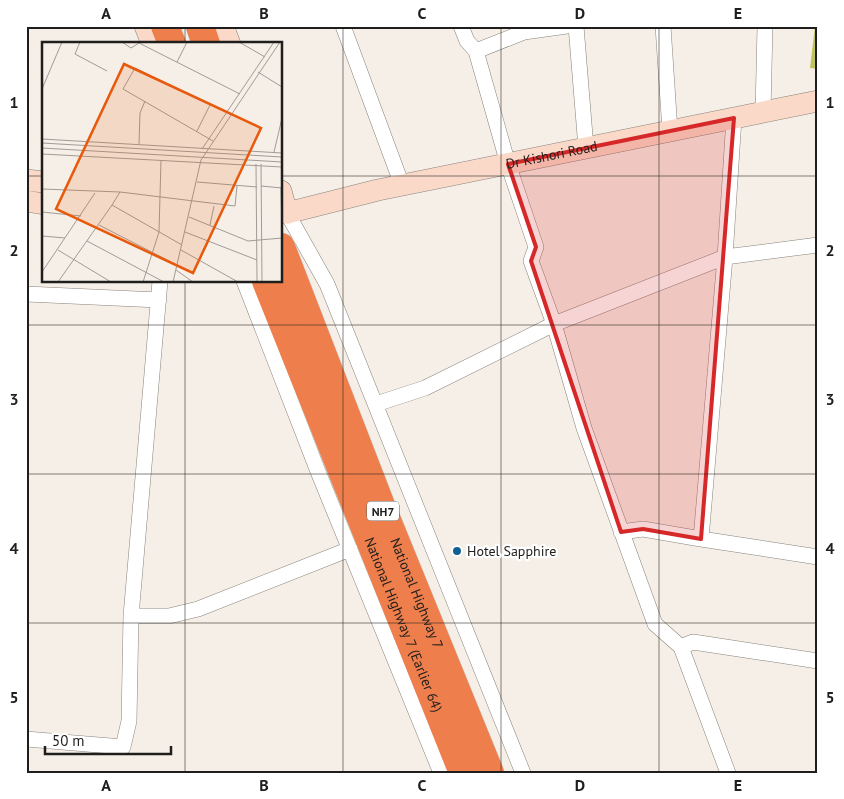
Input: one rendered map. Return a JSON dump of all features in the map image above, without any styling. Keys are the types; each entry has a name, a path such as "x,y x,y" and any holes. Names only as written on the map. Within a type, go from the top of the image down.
{"highway":[{"path":"165,26 171,42"},
{"path":"200,26 205,42"},
{"name":"National Highway 7","path":"282,250 382,508 490,773"},
{"name":"National Highway 7 (Earlier 64)","path":"266,282 463,773"}],"street":[{"path":"145,26 151,42"},
{"path":"223,26 229,42"},
{"path":"343,26 402,185"},
{"path":"461,26 467,41 476,51 508,164 536,247 531,261 554,324 584,428 621,532 655,624 681,647 728,773"},
{"path":"476,51 524,32 567,26"},
{"path":"576,26 586,148"},
{"path":"663,26 670,131"},
{"path":"763,112 765,26"},
{"name":"Dr Kishori Road","path":"283,214 402,185 818,101"},
{"path":"701,539 726,257 734,118"},
{"path":"26,180 42,182"},
{"path":"26,201 42,204"},
{"path":"283,214 327,284 524,773"},
{"path":"376,404 425,388 554,324 726,257 818,245"},
{"path":"26,738 123,747 129,721 131,616 160,282"},
{"path":"244,282 441,773"},
{"path":"26,294 159,300"},
{"path":"621,532 643,529 818,557"},
{"path":"131,616 169,616 198,609 350,549"},
{"path":"681,647 693,642 818,661"}],"highlighted area":[{"path":"734,118 701,539 643,529 621,532 531,261 536,247 508,164"}],"building":[{"path":"815,26 818,26 818,69 810,68"}],"place":[{"name":"Hotel Sapphire","path":"457,551"}]}
